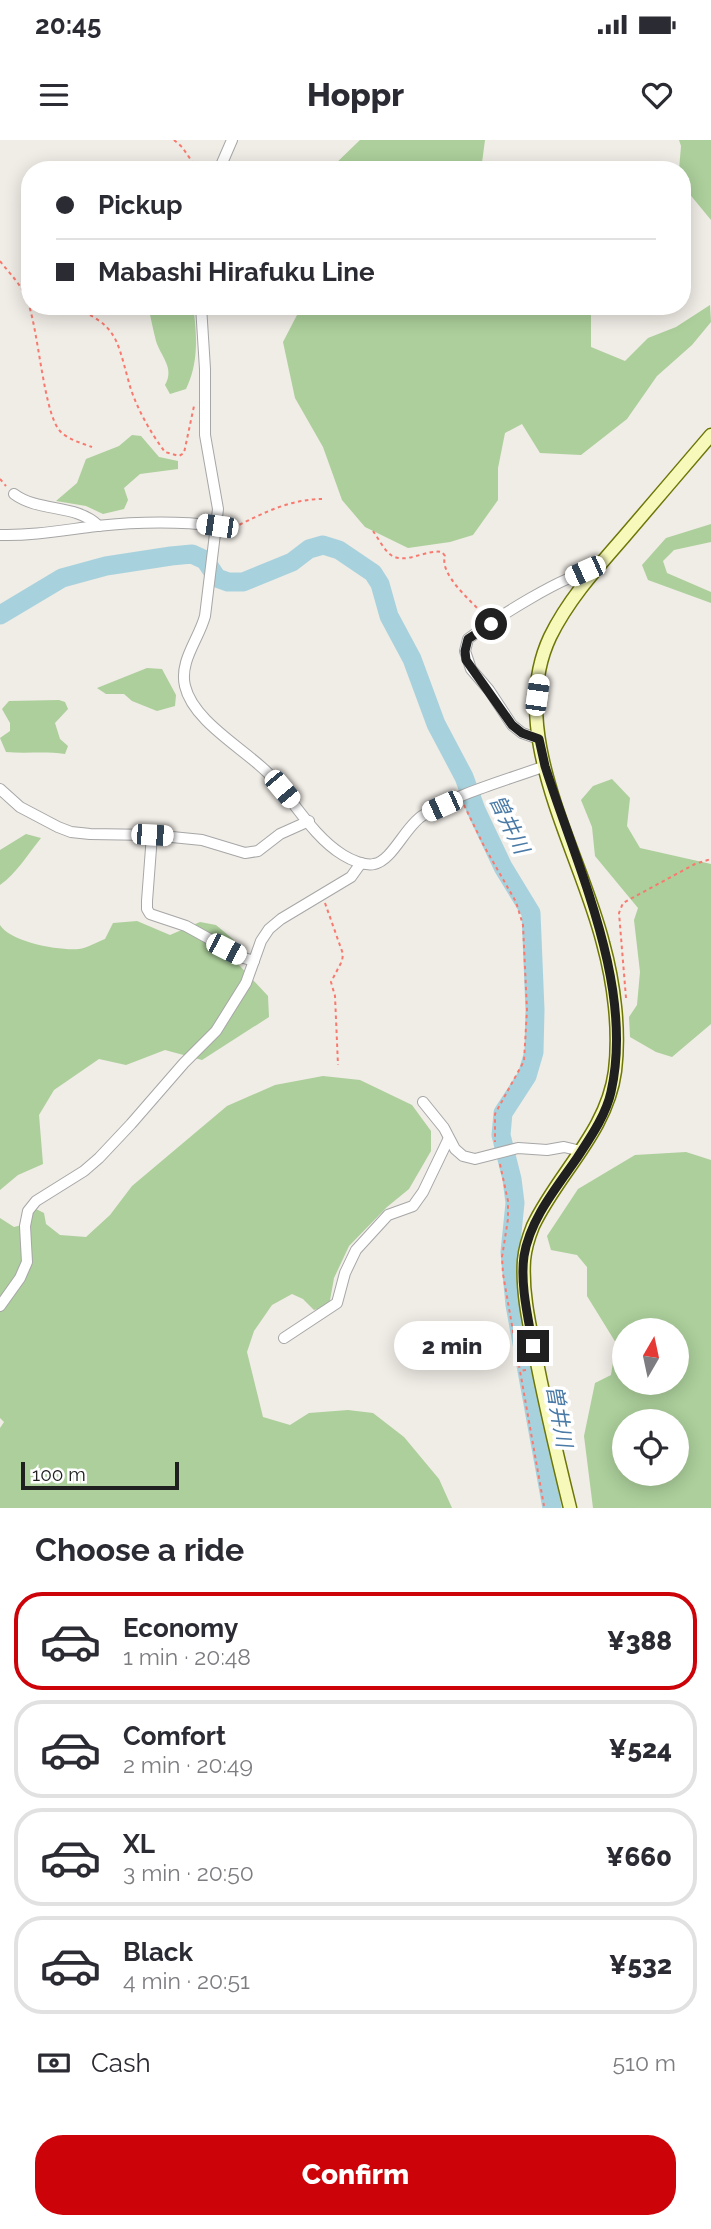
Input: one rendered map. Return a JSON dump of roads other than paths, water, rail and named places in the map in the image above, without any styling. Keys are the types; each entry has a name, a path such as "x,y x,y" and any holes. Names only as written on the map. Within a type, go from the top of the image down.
{"main road":[{"path":"570,1508 531,1334 523,1275 524,1257 533,1227 546,1203 602,1116 615,1071 615,1017 604,945 545,766 539,739 537,695 545,651 562,616 594,572 711,435"}],"street":[{"path":"223,161 232,140"},
{"path":"202,315 205,435 218,509 201,631 185,663 183,674 185,689 196,708 212,726 268,773 327,842 344,855 361,863 374,864 385,858 410,825 423,815 545,766"},
{"path":"14,494 25,502 40,507 76,511 90,517 99,526"},
{"path":"0,535 58,533 99,526 192,523 216,530"},
{"path":"539,739 522,733 512,725 466,660 468,639 559,582 585,571 594,572"},
{"path":"0,789 20,807 71,832 202,840 245,853 252,853 291,828 309,821"},
{"path":"152,835 147,901 150,914 174,921 254,961"},
{"path":"0,1306 20,1278 27,1262 25,1227 28,1211 36,1201 84,1171 107,1150 216,1031 246,983 261,941 269,929 351,877 361,863"},
{"path":"423,1102 444,1128 448,1140 463,1156 475,1159 502,1152 564,1147 581,1151"},
{"path":"284,1339 337,1303 345,1273 356,1250 388,1215 413,1206 423,1192 448,1140"}],"waterway":[{"name":"曽井川","path":"0,615 62,578 106,566 192,554 205,560 217,578 228,582 243,582 292,562 309,549 323,545 339,550 373,573 380,584 389,616 412,659 436,724 464,777 476,810 503,867 531,913 534,1052 527,1076 503,1113 501,1135 515,1203 510,1252 515,1305 552,1508"}]}
